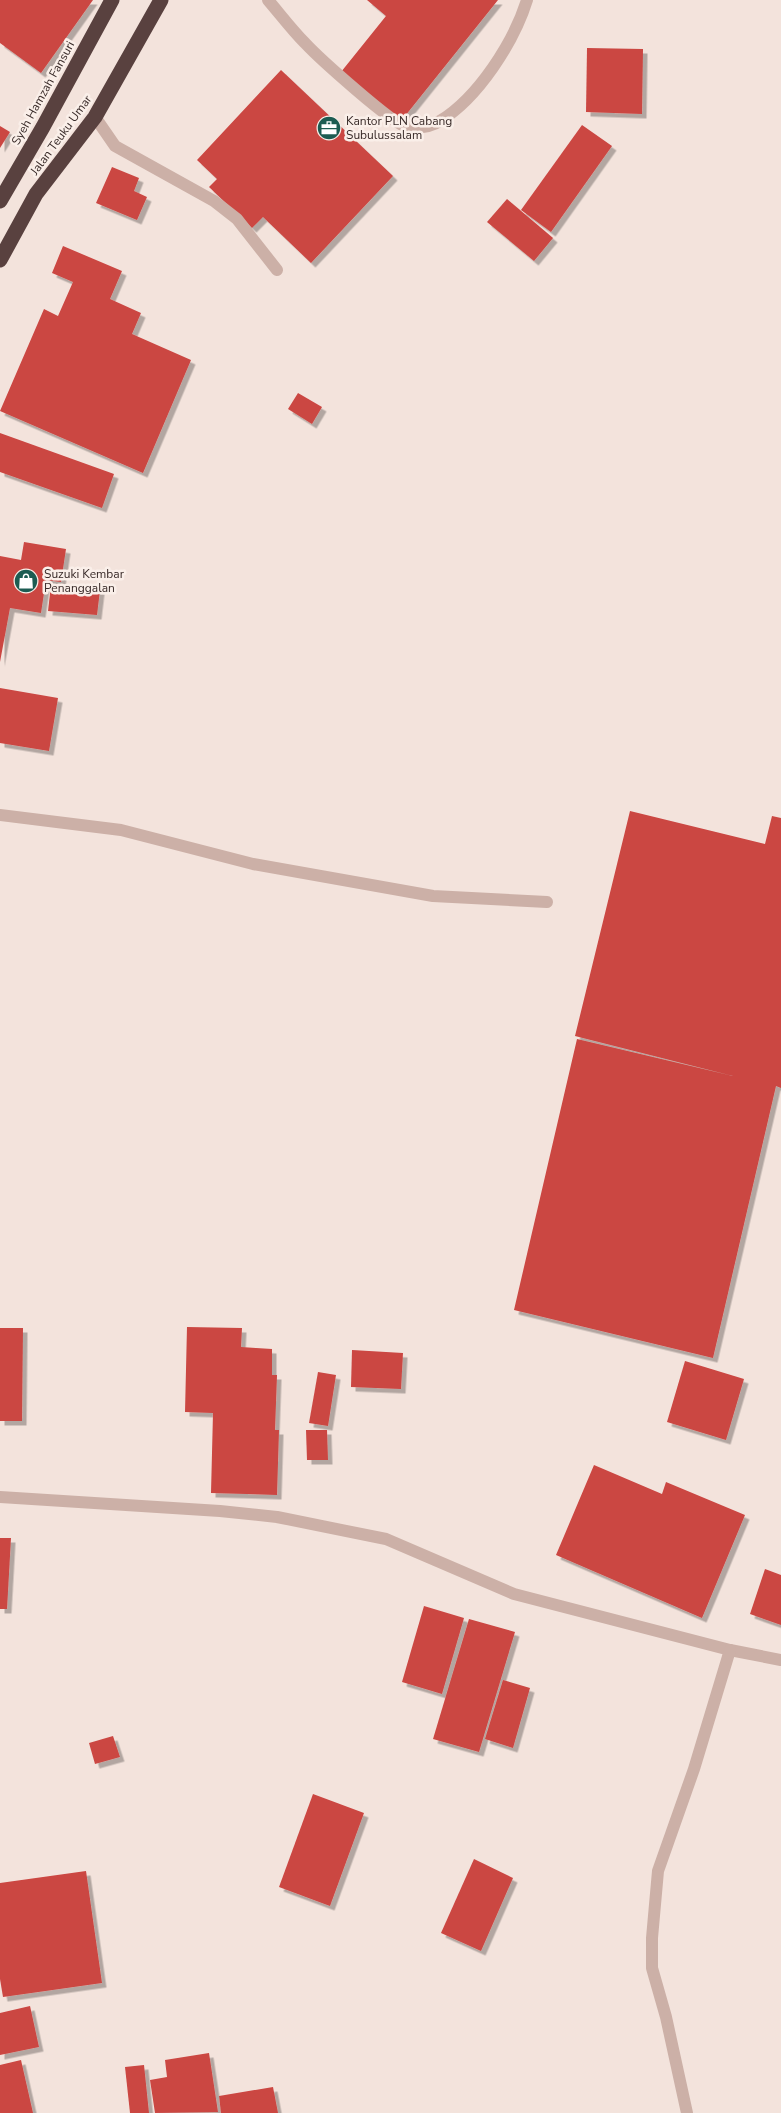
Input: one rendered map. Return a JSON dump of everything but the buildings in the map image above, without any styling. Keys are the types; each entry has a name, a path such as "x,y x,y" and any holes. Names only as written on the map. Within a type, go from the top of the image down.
{"highway":[{"name":"Syeh Hamzah Fansuri","path":"0,201 43,127 112,0"},
{"name":"Jalan Teuku Umar","path":"0,260 36,194 95,117 161,0"}],"street":[{"path":"268,0 305,44 377,108 405,127 425,127 439,122 468,99 495,64 522,16 527,0"},
{"path":"95,117 115,146 214,201 237,219 277,270"},
{"path":"0,815 121,830 253,864 423,895 547,902"},
{"path":"0,1497 220,1511 277,1517 386,1538 514,1594 730,1650 781,1660"},
{"path":"687,2113 666,2017 652,1968 652,1938 658,1871 694,1769 730,1650"}],"place":[{"name":"Kantor PLN Cabang Subulussalam","path":"329,128"},
{"name":"Suzuki Kembar Penanggalan","path":"26,581"}]}
